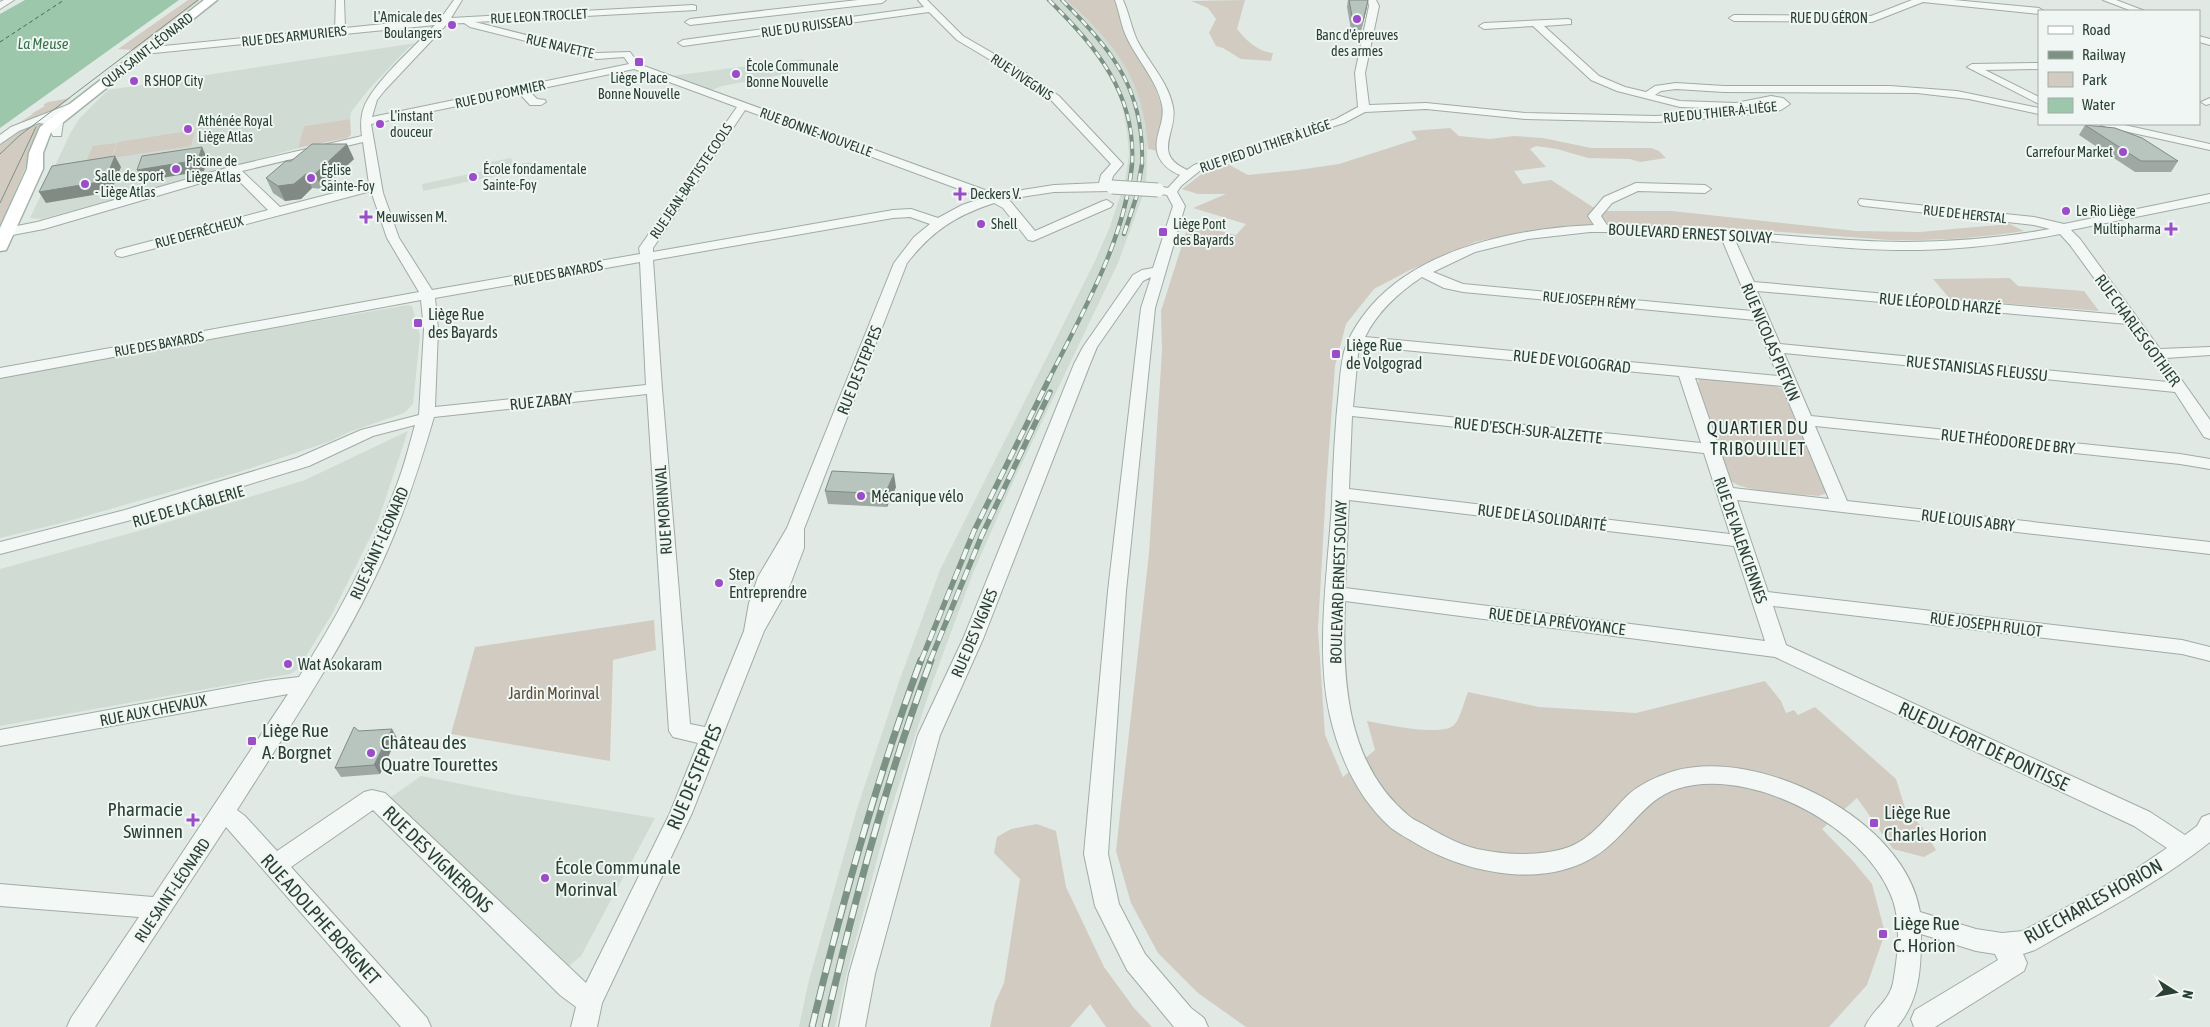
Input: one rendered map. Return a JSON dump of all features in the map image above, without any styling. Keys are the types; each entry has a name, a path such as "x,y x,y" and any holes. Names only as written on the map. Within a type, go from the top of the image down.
{"main road":[{"name":"QUAI SAINT-LÉONARD","path":"4,239 35,169 35,162 47,151 56,128 79,102 211,0"}],"street":[{"path":"0,6 10,0"},
{"path":"340,0 340,31"},
{"name":"RUE SAINT-LÉONARD","path":"80,1027 223,813 325,653 379,550 405,486 427,415 431,329 428,295 393,238 376,186 366,138 365,122 372,100 385,83 444,21 458,0"},
{"path":"690,22 882,0"},
{"name":"RUE VIVEGNIS","path":"922,0 960,38 1038,85 1063,105 1088,136 1117,164 1107,175 1108,187"},
{"path":"1119,0 1125,11 1128,32 1156,76 1168,109 1161,140 1163,153 1171,167 1188,174"},
{"path":"1364,108 1360,73 1374,6 1372,0"},
{"name":"RUE DU GÉRON","path":"1734,18 1872,19 1920,0"},
{"path":"1926,0 2038,12"},
{"path":"2107,0 2137,10"},
{"name":"RUE LEON TROCLET","path":"444,21 693,8"},
{"name":"RUE DU RUISSEAU","path":"684,43 931,10"},
{"name":"RUE NAVETTE","path":"470,20 469,23 473,25 597,56 626,54 635,66"},
{"name":"RUE DES ARMURIERS","path":"144,51 444,21"},
{"path":"1484,26 1568,22"},
{"path":"1536,24 1595,78 1621,89 1650,96"},
{"name":"RUE DU POMMIER","path":"365,122 635,66"},
{"name":"RUE BONNE-NOUVELLE","path":"635,66 996,198"},
{"path":"2038,66 1972,67 2038,100"},
{"name":"RUE DU THIER-À-LIÈGE","path":"1364,108 1426,106 1525,116 1656,119 1737,113 1781,107 1785,104 1779,100 1771,99 1736,106 1680,104 1658,100 1650,96 1652,91 1663,86 1718,89 1822,87 1895,89 1960,94 2038,111"},
{"path":"521,89 534,103 541,102"},
{"name":"QUAI SAINT-LÉONARD","path":"0,141 15,129 79,102"},
{"name":"RUE JEAN-BAPTISTE COOLS","path":"647,257 646,248 743,106"},
{"name":"RUE PIED DU THIER À LIÈGE","path":"1165,191 1198,167 1340,121 1364,108"},
{"path":"34,121 56,128"},
{"path":"2111,125 2210,147"},
{"path":"4,239 47,223 234,170 366,138"},
{"path":"234,170 277,211"},
{"name":"RUE DEFRÊCHEUX","path":"122,253 376,186"},
{"path":"938,222 996,198 1044,189 1108,187 1165,191 1176,198 1179,206 1148,308 1132,446 1096,854 1107,906 1136,962 1182,1017 1195,1027"},
{"path":"1604,229 1594,216 1608,200 1636,187 1706,189"},
{"path":"996,198 1007,205 1033,236 1107,204"},
{"name":"BOULEVARD ERNEST SOLVAY","path":"1878,1027 1893,1014 1907,983 1910,920 1903,894 1893,872 1875,849 1820,808 1789,791 1738,776 1715,774 1693,776 1656,787 1640,797 1609,833 1592,846 1575,855 1534,864 1486,862 1436,844 1413,831 1378,800 1352,760 1336,694 1334,641 1341,494 1349,370 1356,341 1362,327 1378,306 1400,285 1421,272 1459,254 1501,241 1555,232 1604,229 1660,229 1881,245 1942,246 1993,242 2210,198"},
{"name":"RUE DE HERSTAL","path":"1864,202 2034,221 2064,229"},
{"name":"RUE DES BAYARDS","path":"0,373 428,295 894,214 911,214 938,222"},
{"name":"RUE DE STEPPES","path":"584,1027 590,1002 680,813 754,631 781,585 795,548 795,529 901,263 910,248 938,222"},
{"name":"RUE CHARLES GOTHIER","path":"2064,229 2132,320 2210,434"},
{"name":"RUE NICOLAS PIETKIN","path":"1726,233 1840,505"},
{"name":"RUE MORINVAL","path":"647,257 654,389 680,731 712,737"},
{"name":"RUE DES VIGNES","path":"852,1027 862,974 929,735 973,639 1082,364 1094,341 1138,278 1147,273 1158,272"},
{"name":"RUE JOSEPH RÉMY","path":"1421,272 1449,285 1463,288 1760,316"},
{"name":"RUE LÉOPOLD HARZÉ","path":"1747,286 2132,320"},
{"name":"RUE DE VOLGOGRAD","path":"1356,341 1788,382"},
{"name":"RUE STANISLAS FLEUSSU","path":"1774,348 2180,388"},
{"path":"2156,354 2210,351"},
{"name":"RUE DE VALENCIENNES","path":"1686,373 1778,650"},
{"name":"RUE ZABAY","path":"427,415 654,389"},
{"path":"2189,401 2210,406"},
{"name":"RUE D'ESCH-SUR-ALZETTE","path":"1346,411 1710,449"},
{"name":"RUE DE LA CÂBLERIE","path":"0,548 129,515 303,462 367,433 427,415"},
{"name":"RUE THÉODORE DE BRY","path":"1805,420 2180,459 2210,464"},
{"name":"RUE DE LA CÂBLERIE","path":"0,558 172,512 297,474 352,445 367,433"},
{"name":"RUE LOUIS ABRY","path":"1726,493 2210,548"},
{"name":"RUE DE LA SOLIDARITÉ","path":"1341,494 1742,541"},
{"name":"RUE DE LA PRÉVOYANCE","path":"1336,593 1778,650"},
{"name":"RUE JOSEPH RULOT","path":"1761,598 2182,648 2210,654"},
{"name":"RUE DU FORT DE PONTISSE","path":"1778,650 2142,819 2186,848"},
{"name":"RUE AUX CHEVAUX","path":"0,738 266,689 306,684"},
{"name":"RUE DES VIGNERONS","path":"274,866 356,809 372,799 377,800 569,986 590,1002"},
{"name":"RUE ADOLPHE BORGNET","path":"223,813 237,823 418,1027"},
{"path":"2186,848 2205,833 2210,824"},
{"name":"RUE CHARLES HORION","path":"1910,920 1976,940 2002,944 2026,942 2141,878 2186,848"},
{"path":"0,895 159,908"},
{"path":"1924,1019 2015,963 2002,944"},
{"name":"RUE DE STEPPES","path":"570,1027 590,1002"}],"shaded area":[{"path":"1045,0 1066,0 1105,37 1120,57 1133,80 1142,104 1148,130 1146,182 1125,181 1129,155 1127,131 1122,105 1114,82 1102,59 1068,20"},
{"name":"Athénée Royal Liège Atlas","path":"416,43 408,48 370,88 351,112 350,119 304,126 298,148 42,219 30,218 71,132 80,118 108,90"},
{"name":"École Communale Bonne Nouvelle","path":"803,59 808,70 722,86 712,90 671,76"},
{"name":"École fondamentale Sainte-Foy","path":"511,158 514,165 531,162 534,168 423,191 422,184 488,170 486,163"},
{"path":"1121,194 1143,195 1118,263 1013,482 973,573 933,681 889,815 845,980 835,1027 799,1027 808,984 856,812 900,679 940,570 1095,261"},
{"path":"408,305 412,306 420,336 413,404 404,413 349,432 331,441 236,473 65,522 0,538 0,376"},
{"path":"408,431 379,518 368,542 332,614 298,669 290,674 0,726 0,569 142,530 305,480"},
{"name":"École Communale Morinval","path":"421,776 516,795 655,818 581,956 563,971 387,800"}],"green space":[{"path":"188,0 200,0 134,50 118,49"},
{"path":"1066,0 1115,0 1152,80 1163,109 1156,141 1158,151 1148,149 1146,125 1141,103 1134,83 1124,65 1099,32"},
{"path":"1245,0 1237,29 1253,45 1263,51 1273,53 1271,61 1241,59 1216,46 1209,33 1216,19 1208,8 1191,1"},
{"path":"71,98 60,106 65,107 19,123 48,102"},
{"path":"350,119 351,135 347,138 298,148 304,126"},
{"path":"48,123 31,155 0,225 0,145 28,126"},
{"path":"1450,128 1459,136 1490,139 1514,136 1543,138 1591,148 1651,148 1659,151 1666,158 1640,162 1630,159 1588,158 1557,149 1536,146 1530,149 1546,167 1514,171 1523,184 1551,180 1599,211 1672,211 1856,231 1919,232 2010,224 2024,231 1990,236 1890,240 1699,226 1608,224 1532,230 1475,242 1408,271 1374,289 1346,324 1335,366 1318,629 1325,735 1343,777 1375,750 1367,721 1413,729 1439,730 1449,728 1457,721 1468,692 1539,707 1636,713 1765,681 1781,701 1786,713 1794,710 1798,715 1815,707 1896,779 1906,811 1923,828 1936,850 1924,857 1893,849 1857,798 1822,829 1872,884 1885,933 1867,985 1829,1027 1246,1027 1198,993 1158,953 1131,903 1116,851 1149,553 1162,351 1161,311 1189,223 1236,235 1246,224 1193,208 1226,194 1198,194 1182,189 1207,170 1226,163 1248,175 1339,164 1417,139 1411,131"},
{"path":"195,130 191,146 112,158 118,142"},
{"path":"117,143 111,158 86,162 93,146"},
{"path":"2010,278 2018,286 2084,291 2099,311 1950,299 1933,279"},
{"path":"1699,379 1773,385 1782,389 1825,490 1825,494 1818,496 1756,490 1734,483 1728,478 1698,384"},
{"name":"Jardin Morinval","path":"654,620 656,650 613,660 610,761 451,734 475,647"},
{"path":"1037,824 1056,831 1066,887 1104,967 1134,1008 1152,1027 1106,1027 1090,1004 1070,1027 990,1027 995,1003 1004,983 1020,879 994,853 997,837 1011,829"}],"water":[{"name":"La Meuse","path":"25,0 179,0 0,128 0,14"}],"building":[{"path":"1349,0 1368,0 1363,21 1353,21"},
{"path":"2085,125 2115,128 2142,138 2178,161 2141,161"},
{"path":"312,144 347,144 315,174 306,174 294,184 278,186 266,178 286,161 291,161"},
{"path":"202,147 198,160 137,170 142,156"},
{"path":"115,156 105,181 39,192 52,166"},
{"path":"832,471 894,474 885,494 825,491"},
{"path":"354,727 359,731 392,729 374,765 335,768"}],"ferry route":[{"path":"0,42 64,0"}],"tram line":[{"path":"0,154 19,136 198,0"},
{"path":"0,203 36,127"}],"railway":[{"path":"1049,0 1097,54 1110,74 1128,116 1132,140 1132,164"},
{"path":"1062,0 1111,55 1122,74 1138,115 1142,139 1142,164"},
{"path":"1048,380 1088,303 1111,249 1128,193 1132,164"},
{"path":"1124,234 1136,198 1142,164"},
{"path":"921,661 974,531 1048,380"},
{"path":"930,661 982,535 1050,392"},
{"path":"812,1027 835,934 861,842 889,751 921,660"},
{"path":"825,1027 847,934 885,796 931,660"}],"place":[{"name":"Banc d'épreuves des armes","path":"1357,19"},
{"name":"L'Amicale des Boulangers","path":"452,25"},
{"name":"Liège Place Bonne Nouvelle","path":"639,62"},
{"name":"École Communale Bonne Nouvelle","path":"736,74"},
{"name":"R SHOP City","path":"134,81"},
{"name":"L'instant douceur","path":"380,124"},
{"name":"Athénée Royal Liège Atlas","path":"188,129"},
{"name":"Carrefour Market","path":"2123,152"},
{"name":"Piscine de Liège Atlas","path":"176,169"},
{"name":"École fondamentale Sainte-Foy","path":"473,177"},
{"name":"Église Sainte-Foy","path":"311,178"},
{"name":"Salle de sport - Liège Atlas","path":"85,184"},
{"name":"Deckers V.","path":"960,194"},
{"name":"Le Rio Liège","path":"2066,211"},
{"name":"Meuwissen M.","path":"366,217"},
{"name":"Shell","path":"981,224"},
{"name":"Multipharma","path":"2171,229"},
{"name":"Liège Pont des Bayards","path":"1163,232"},
{"name":"Liège Rue des Bayards","path":"418,323"},
{"name":"Liège Rue de Volgograd","path":"1336,354"},
{"name":"Mécanique vélo","path":"861,496"},
{"name":"Step Entreprendre","path":"719,583"},
{"name":"Wat Asokaram","path":"288,664"},
{"name":"Liège Rue A. Borgnet","path":"252,741"},
{"name":"Château des Quatre Tourettes","path":"371,753"},
{"name":"Pharmacie Swinnen","path":"193,820"},
{"name":"Liège Rue Charles Horion","path":"1874,823"},
{"name":"École Communale Morinval","path":"545,878"},
{"name":"Liège Rue C. Horion","path":"1883,934"}],"district":[{"name":"QUARTIER DU TRIBOUILLET","path":"1758,437"}]}
